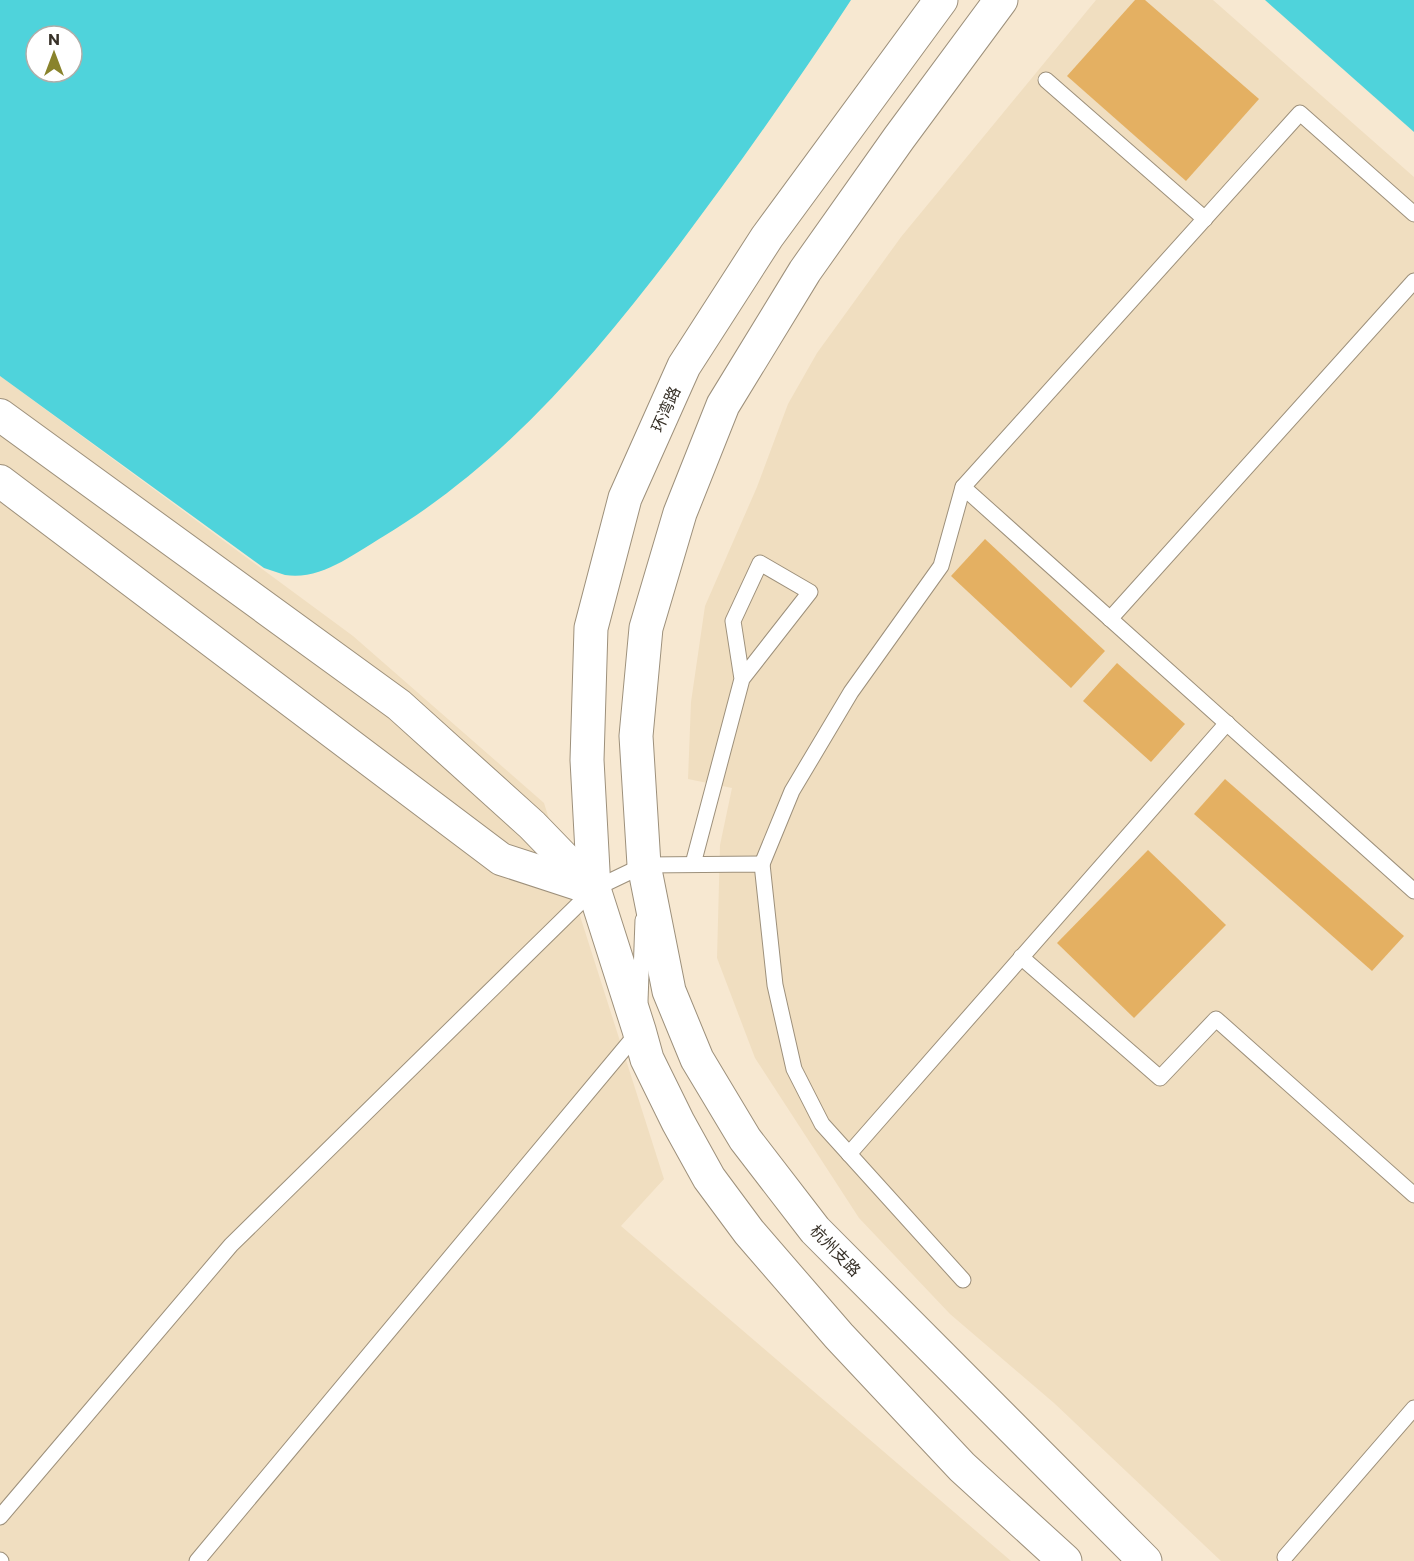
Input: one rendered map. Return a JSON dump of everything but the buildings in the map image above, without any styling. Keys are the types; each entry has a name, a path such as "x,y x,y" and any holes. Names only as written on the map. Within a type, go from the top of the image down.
{"main road":[{"name":"环湾路","path":"594,889 587,760 591,628 625,498 684,366 767,237 941,0"},
{"path":"644,865 636,736 646,628 680,513 723,405 806,271 1001,0"},
{"name":"杭州支路","path":"644,865 669,991 698,1059 745,1139 815,1230 1145,1561"},
{"path":"594,889 647,1059 678,1122 710,1178 748,1232 839,1336 962,1467 1065,1561"}],"street":[{"path":"0,415 399,705 532,825 594,889"},
{"path":"0,481 501,859 594,889"}],"lane":[{"path":"1046,80 1205,219"},
{"path":"963,1280 822,1124 794,1069 775,985 762,864 792,791 852,692 941,566 963,487 1300,113 1414,214"},
{"path":"1110,619 1414,280"},
{"path":"963,487 1414,891"},
{"path":"693,864 742,679 734,621 760,563 810,592 742,679"},
{"path":"849,1154 1227,723"},
{"path":"0,1517 231,1245 594,889 644,865 762,864"},
{"path":"198,1561 639,1030 644,865"},
{"path":"1021,957 1160,1078 1216,1019 1414,1195"},
{"path":"1285,1557 1414,1408"}],"shaded area":[{"path":"1096,0 1213,0 1414,177 1414,1561 1221,1561 1054,1403 950,1314 859,1218 755,1058 717,958 720,845 732,788 688,779 691,702 705,606 757,487 788,404 817,353 901,237"},
{"path":"0,376 353,636 544,803 664,1179 621,1226 1011,1561 0,1561"}],"water":[{"path":"0,0 851,0 745,154 647,286 581,367 508,441 428,507 337,564 312,574 298,576 285,575 264,568 0,376"},
{"path":"1265,0 1414,0 1414,132"}]}
